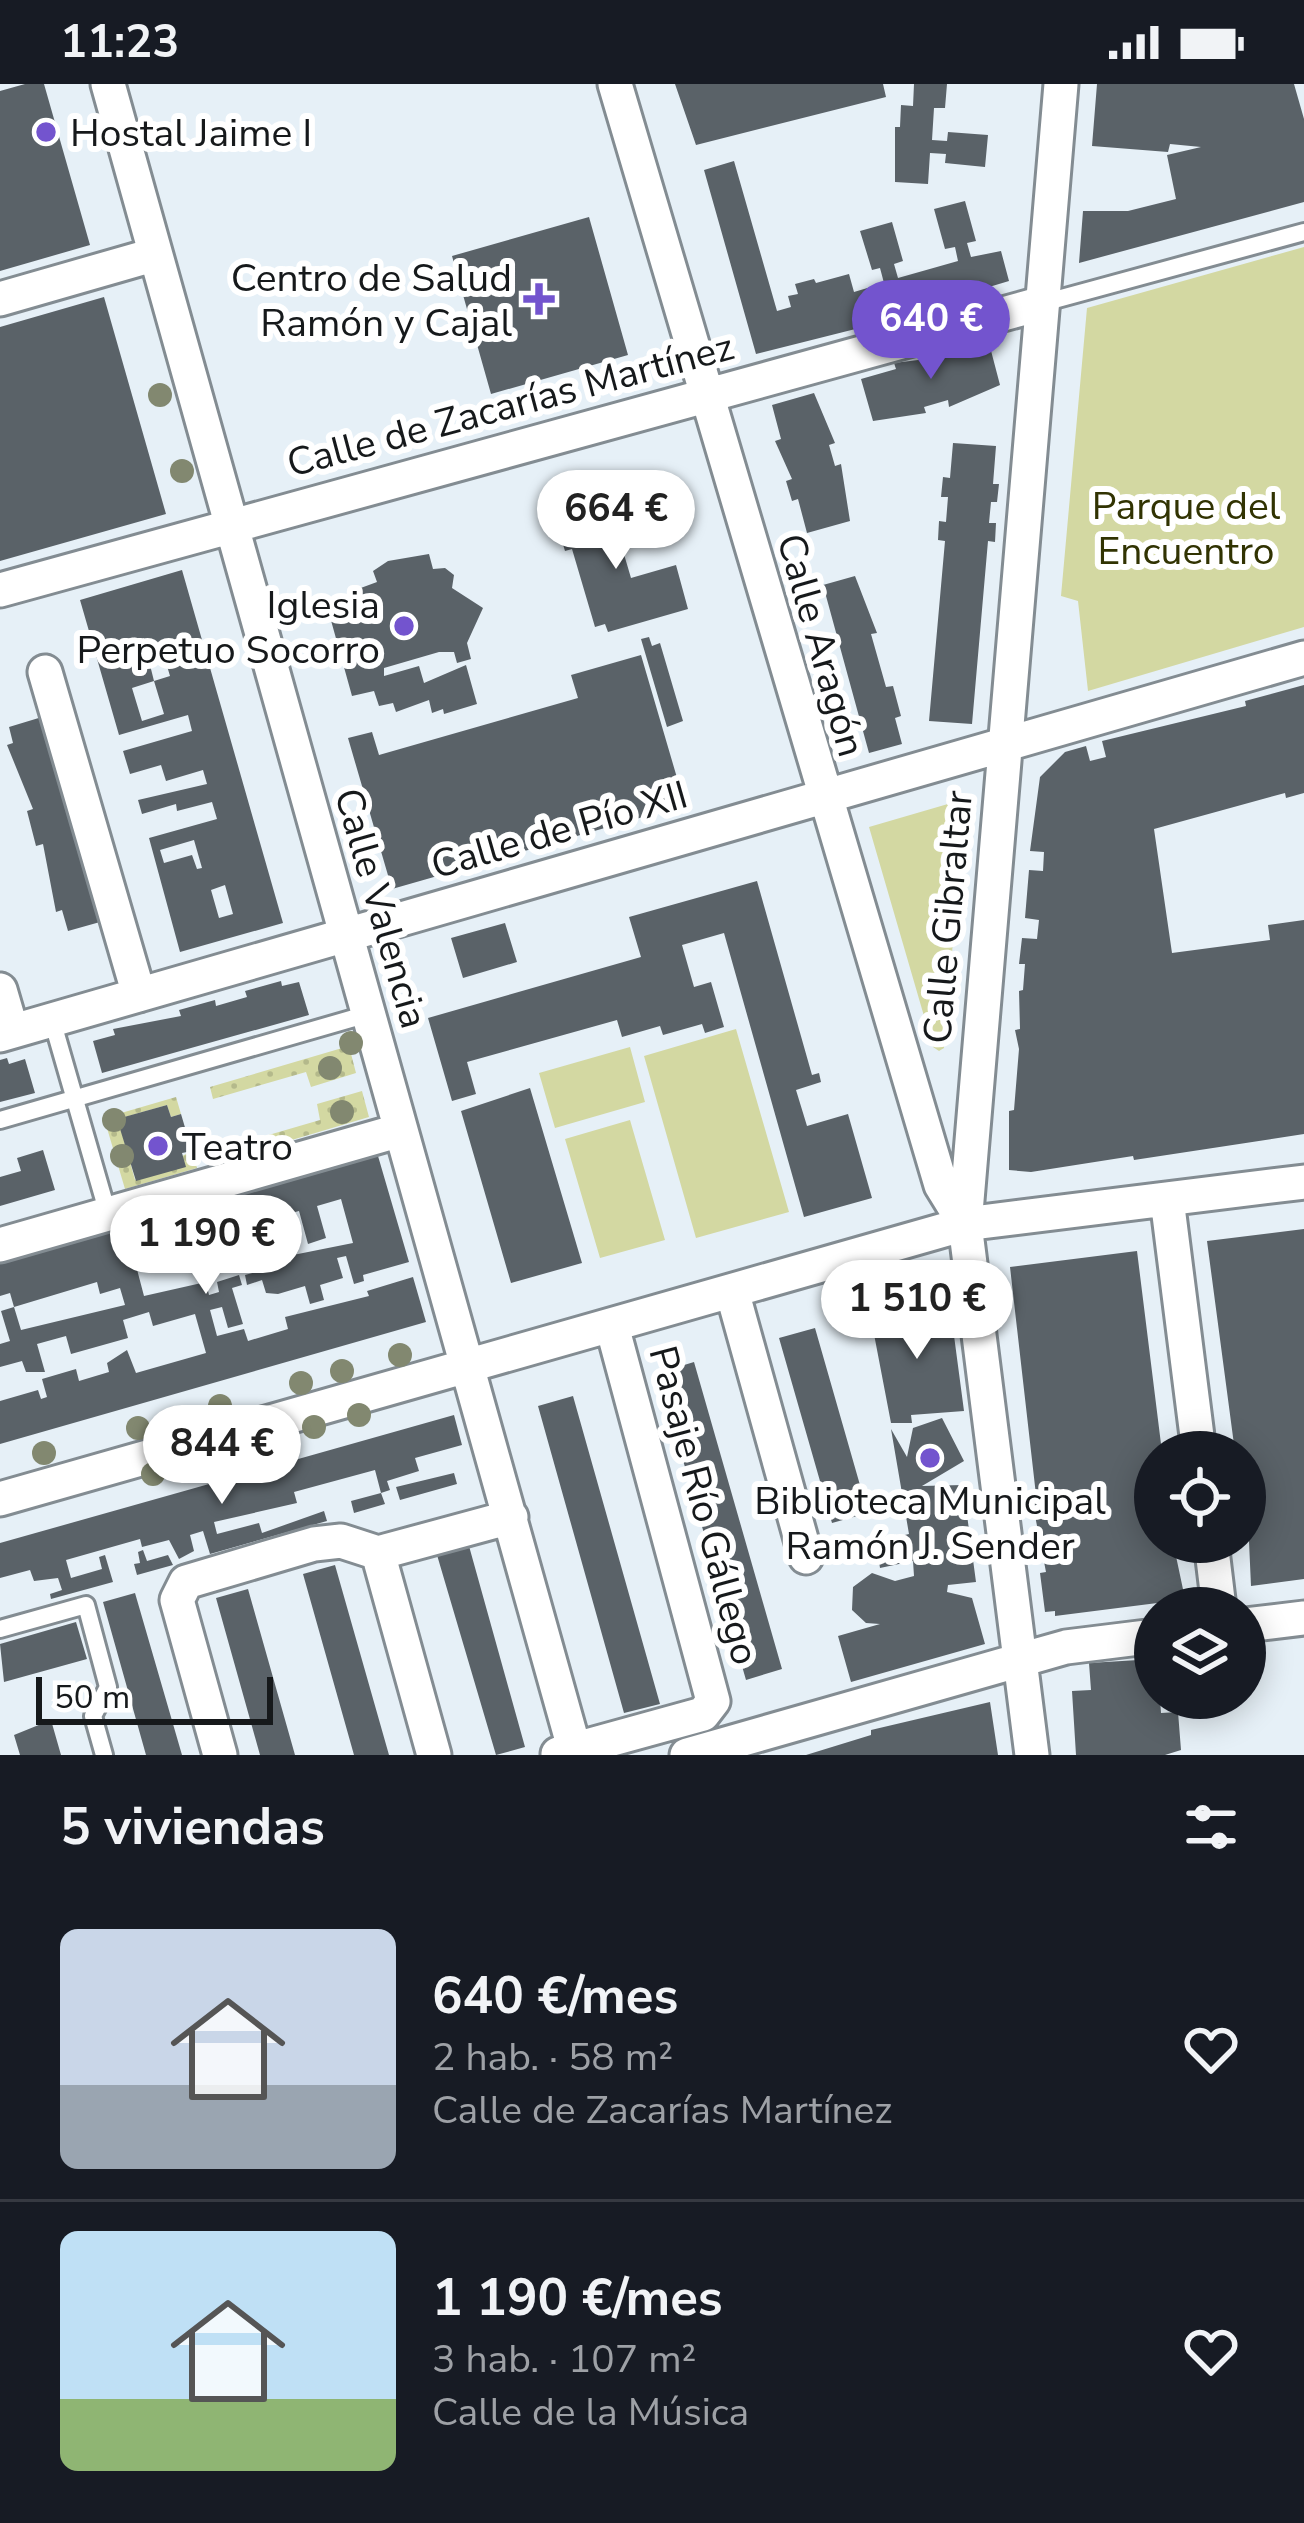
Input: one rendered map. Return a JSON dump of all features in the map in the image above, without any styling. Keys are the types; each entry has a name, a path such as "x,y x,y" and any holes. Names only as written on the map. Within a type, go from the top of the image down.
{"street":[{"name":"Calle Valencia","path":"107,84 512,1516 568,1753"},
{"name":"Calle Aragón","path":"616,84 822,795 941,1185 964,1224"},
{"name":"Calle Gibraltar","path":"1033,1755 964,1224 1061,84"},
{"path":"0,298 153,255"},
{"name":"Calle de Zacarías Martínez","path":"0,590 1043,303"},
{"name":"Calle de Pío XII","path":"6,1033 1304,658"},
{"path":"45,672 140,994"},
{"path":"0,990 6,1033"},
{"path":"911,1085 926,1098 951,1097 969,1086 977,1065"},
{"path":"0,1245 401,1130"},
{"path":"0,1499 964,1224 1304,1182"},
{"path":"1167,1198 1196,1431"},
{"path":"731,1291 806,1557"},
{"name":"Pasaje Río Gállego","path":"568,1753 703,1714 713,1701 612,1326"},
{"path":"220,1755 177,1600 186,1582 314,1544 341,1541 378,1553 512,1516"},
{"path":"378,1553 434,1755"},
{"path":"1266,1623 1304,1618"},
{"path":"687,1755 1066,1647 1134,1639"}],"lane":[{"path":"1043,303 1304,232"},
{"path":"0,1120 368,1014"},
{"path":"52,1020 108,1214"},
{"path":"0,1629 86,1605 108,1687 93,1716 104,1755"}],"green space":[{"name":"Parque del Encuentro","path":"1304,247 1304,627 1088,691 1078,601 1061,596 1087,308"},
{"path":"965,799 944,1048 939,1051 933,1047 869,827"},
{"path":"736,1029 789,1212 696,1238 644,1056"},
{"path":"349,1046 356,1073 311,1087 306,1072 213,1099 210,1087"},
{"path":"630,1047 645,1102 555,1128 539,1073"},
{"path":"362,1091 369,1117 231,1158 227,1147 320,1120 317,1104"},
{"path":"176,1097 181,1114 171,1117 167,1105 118,1119 135,1180 192,1151 197,1168 125,1189 104,1118"},
{"path":"630,1120 665,1240 600,1258 565,1139"}],"building":[{"path":"44,84 90,245 0,271 0,91"},
{"path":"675,84 883,84 886,97 696,145"},
{"path":"914,84 947,84 945,108 934,108 932,140 947,141 948,132 988,135 985,167 945,163 946,154 930,153 928,184 895,182 895,127 900,127 901,105 913,106"},
{"path":"1097,84 1294,84 1304,119 1304,202 1079,263 1083,211 1128,211 1176,199 1167,155 1201,147 1170,144 1168,152 1092,146"},
{"path":"734,161 777,311 791,307 788,296 798,294 795,284 814,279 816,283 849,274 854,292 884,283 880,268 872,270 860,231 892,222 903,261 894,264 898,278 958,261 955,247 945,249 934,209 965,201 976,241 967,243 971,257 1001,251 1009,281 989,287 991,292 917,308 919,313 756,354 704,170"},
{"path":"589,217 628,355 491,394 452,256"},
{"path":"104,297 166,514 0,561 0,327"},
{"path":"989,343 1000,385 949,407 948,400 924,407 926,413 873,421 861,379 896,369 894,363 934,358 932,352"},
{"path":"814,393 835,443 829,445 835,466 841,464 850,521 807,533 798,499 792,501 786,481 792,479 775,441 781,439 772,405"},
{"path":"953,443 996,446 993,484 999,484 997,502 991,502 989,523 996,523 995,542 988,541 972,724 929,721 945,541 938,540 939,521 946,522 948,497 941,497 943,477 950,478"},
{"path":"608,500 631,578 676,565 688,609 608,632 605,624 595,627 572,549 565,551 554,515"},
{"name":"Iglesia Perpetuo Socorro","path":"429,554 433,569 445,568 454,575 452,588 483,608 467,643 471,659 457,663 454,652 439,652 384,668 384,676 419,666 424,683 466,665 477,704 432,713 429,700 396,712 393,703 379,706 374,691 352,696 327,606 360,596 358,589 377,582 373,571 388,561"},
{"path":"182,570 283,923 180,952 149,838 217,819 212,802 177,811 176,804 142,814 138,800 207,784 203,770 166,781 161,765 130,774 123,751 192,731 188,715 119,735 80,600","holes":["162,649 170,676 154,681 147,653","154,681 164,714 142,721 132,688","194,840 202,868 197,869 192,855 164,863 160,850","225,885 233,914 219,918 211,890"]},
{"path":"855,576 877,633 871,634 886,687 893,686 901,716 895,718 902,744 869,753 823,585"},
{"path":"649,637 652,646 660,643 683,721 667,727 641,639"},
{"path":"641,655 685,805 392,889 348,738 372,732 379,755 578,698 571,675"},
{"path":"1304,685 1304,793 1286,798 1285,793 1154,829 1172,953 1270,940 1268,925 1304,920 1304,1134 1134,1160 1133,1156 1031,1172 1009,1170 1009,1111 1014,1110 1019,1049 1015,1030 1020,1029 1019,991 1023,990 1025,964 1019,964 1022,938 1037,939 1039,920 1025,918 1029,870 1043,871 1044,852 1030,851 1040,777 1065,752 1086,746 1090,761 1106,757 1102,741 1246,706 1245,701"},
{"path":"42,717 100,922 68,931 62,910 56,912 43,844 36,846 27,811 33,809 7,745 13,743 9,727"},
{"path":"757,881 812,1075 819,1073 821,1082 796,1090 807,1126 848,1114 872,1198 804,1217 724,933 682,945 694,987 711,982 724,1027 705,1033 702,1024 663,1035 660,1026 622,1037 617,1020 467,1062 476,1094 452,1101 428,1018 641,957 629,917"},
{"path":"505,923 517,962 463,978 451,938"},
{"path":"281,981 282,986 299,982 309,1015 102,1073 93,1041 115,1035 113,1029 181,1016 179,1010 215,1000 216,1006"},
{"path":"7,1058 9,1064 25,1059 35,1093 0,1102 0,1060"},
{"path":"530,1088 582,1263 511,1283 461,1111"},
{"name":"Teatro","path":"167,1105 171,1117 181,1114 192,1151 182,1153 186,1167 136,1181 117,1119"},
{"path":"43,1150 55,1190 0,1206 0,1177 21,1171 17,1158"},
{"path":"378,1156 409,1262 363,1275 364,1281 354,1284 346,1256 337,1258 343,1278 320,1285 324,1300 310,1304 305,1286 278,1294 266,1293 262,1280 247,1285 245,1275 271,1268 268,1260 353,1243 341,1199 317,1206 326,1238 308,1244 299,1211 258,1222 265,1246 244,1252 237,1229 134,1258 144,1296 206,1282 209,1295 219,1292 217,1282 239,1275 242,1285 232,1288 243,1324 228,1328 222,1307 210,1310 217,1336 244,1329 248,1341 288,1329 285,1317 369,1296 367,1291 413,1277 426,1322 0,1444 0,1401 38,1390 41,1399 47,1397 42,1379 76,1369 79,1381 109,1372 107,1363 127,1350 136,1373 206,1353 195,1314 153,1326 149,1312 123,1320 128,1338 71,1354 66,1336 37,1344 45,1372 26,1372 22,1361 0,1367 0,1344 10,1341 1,1311 14,1307 10,1293 0,1296 0,1264","holes":["97,1282 100,1294 120,1288 125,1305 21,1330 14,1307"]},
{"path":"1304,1229 1304,1579 1251,1586 1250,1563 1266,1563 1266,1431 1232,1431 1207,1241"},
{"path":"1137,1251 1159,1431 1134,1431 1134,1563 1177,1563 1183,1587 1134,1587 1134,1606 1055,1616 1055,1611 1045,1612 1040,1573 1046,1572 1031,1495 1036,1495 1010,1267"},
{"path":"904,1301 908,1317 951,1313 964,1411 911,1415 912,1423 891,1423 869,1308"},
{"path":"815,1328 868,1513 832,1523 779,1338"},
{"path":"694,1362 782,1669 746,1680 658,1373"},
{"path":"573,1396 660,1704 624,1713 538,1406"},
{"path":"454,1415 462,1445 415,1458 419,1471 387,1481 390,1490 381,1493 375,1470 294,1492 297,1503 214,1522 217,1534 259,1523 262,1533 324,1511 327,1521 210,1554 203,1531 190,1535 194,1551 179,1559 169,1540 142,1547 140,1539 66,1560 71,1578 102,1569 99,1557 105,1555 113,1582 51,1599 50,1594 62,1590 58,1578 34,1581 30,1570 0,1578 0,1543"},
{"path":"942,1418 964,1461 922,1486 963,1485 976,1582 948,1585 947,1592 972,1598 985,1644 851,1682 838,1636 880,1624 866,1623 852,1610 853,1587 872,1573 895,1581 914,1576 913,1561 880,1568 876,1542 909,1534 891,1429 907,1457 913,1428"},
{"path":"454,1473 457,1484 400,1500 396,1487"},
{"path":"381,1493 385,1504 354,1513 351,1501"},
{"path":"469,1546 525,1747 496,1755 437,1555"},
{"path":"143,1550 147,1561 168,1555 173,1565 137,1575 134,1564 140,1563 138,1552"},
{"path":"335,1565 389,1755 354,1755 303,1574"},
{"path":"248,1589 295,1755 260,1755 216,1598"},
{"path":"135,1593 182,1755 146,1755 103,1602"},
{"path":"76,1622 87,1659 4,1682 0,1644"},
{"path":"1134,1660 1134,1719 1179,1719 1181,1750 1165,1755 1076,1755 1072,1691 1091,1690 1089,1663"},
{"path":"990,1702 998,1755 806,1755 871,1735 871,1730"},
{"path":"51,1720 61,1755 20,1755 14,1735"}],"place":[{"name":"Hostal Jaime I","path":"46,132"},
{"name":"Centro de Salud Ramón y Cajal","path":"539,299"},
{"name":"Iglesia Perpetuo Socorro","path":"404,626"},
{"name":"Teatro","path":"158,1146"},
{"name":"Biblioteca Municipal Ramón J. Sender","path":"930,1458"}]}
